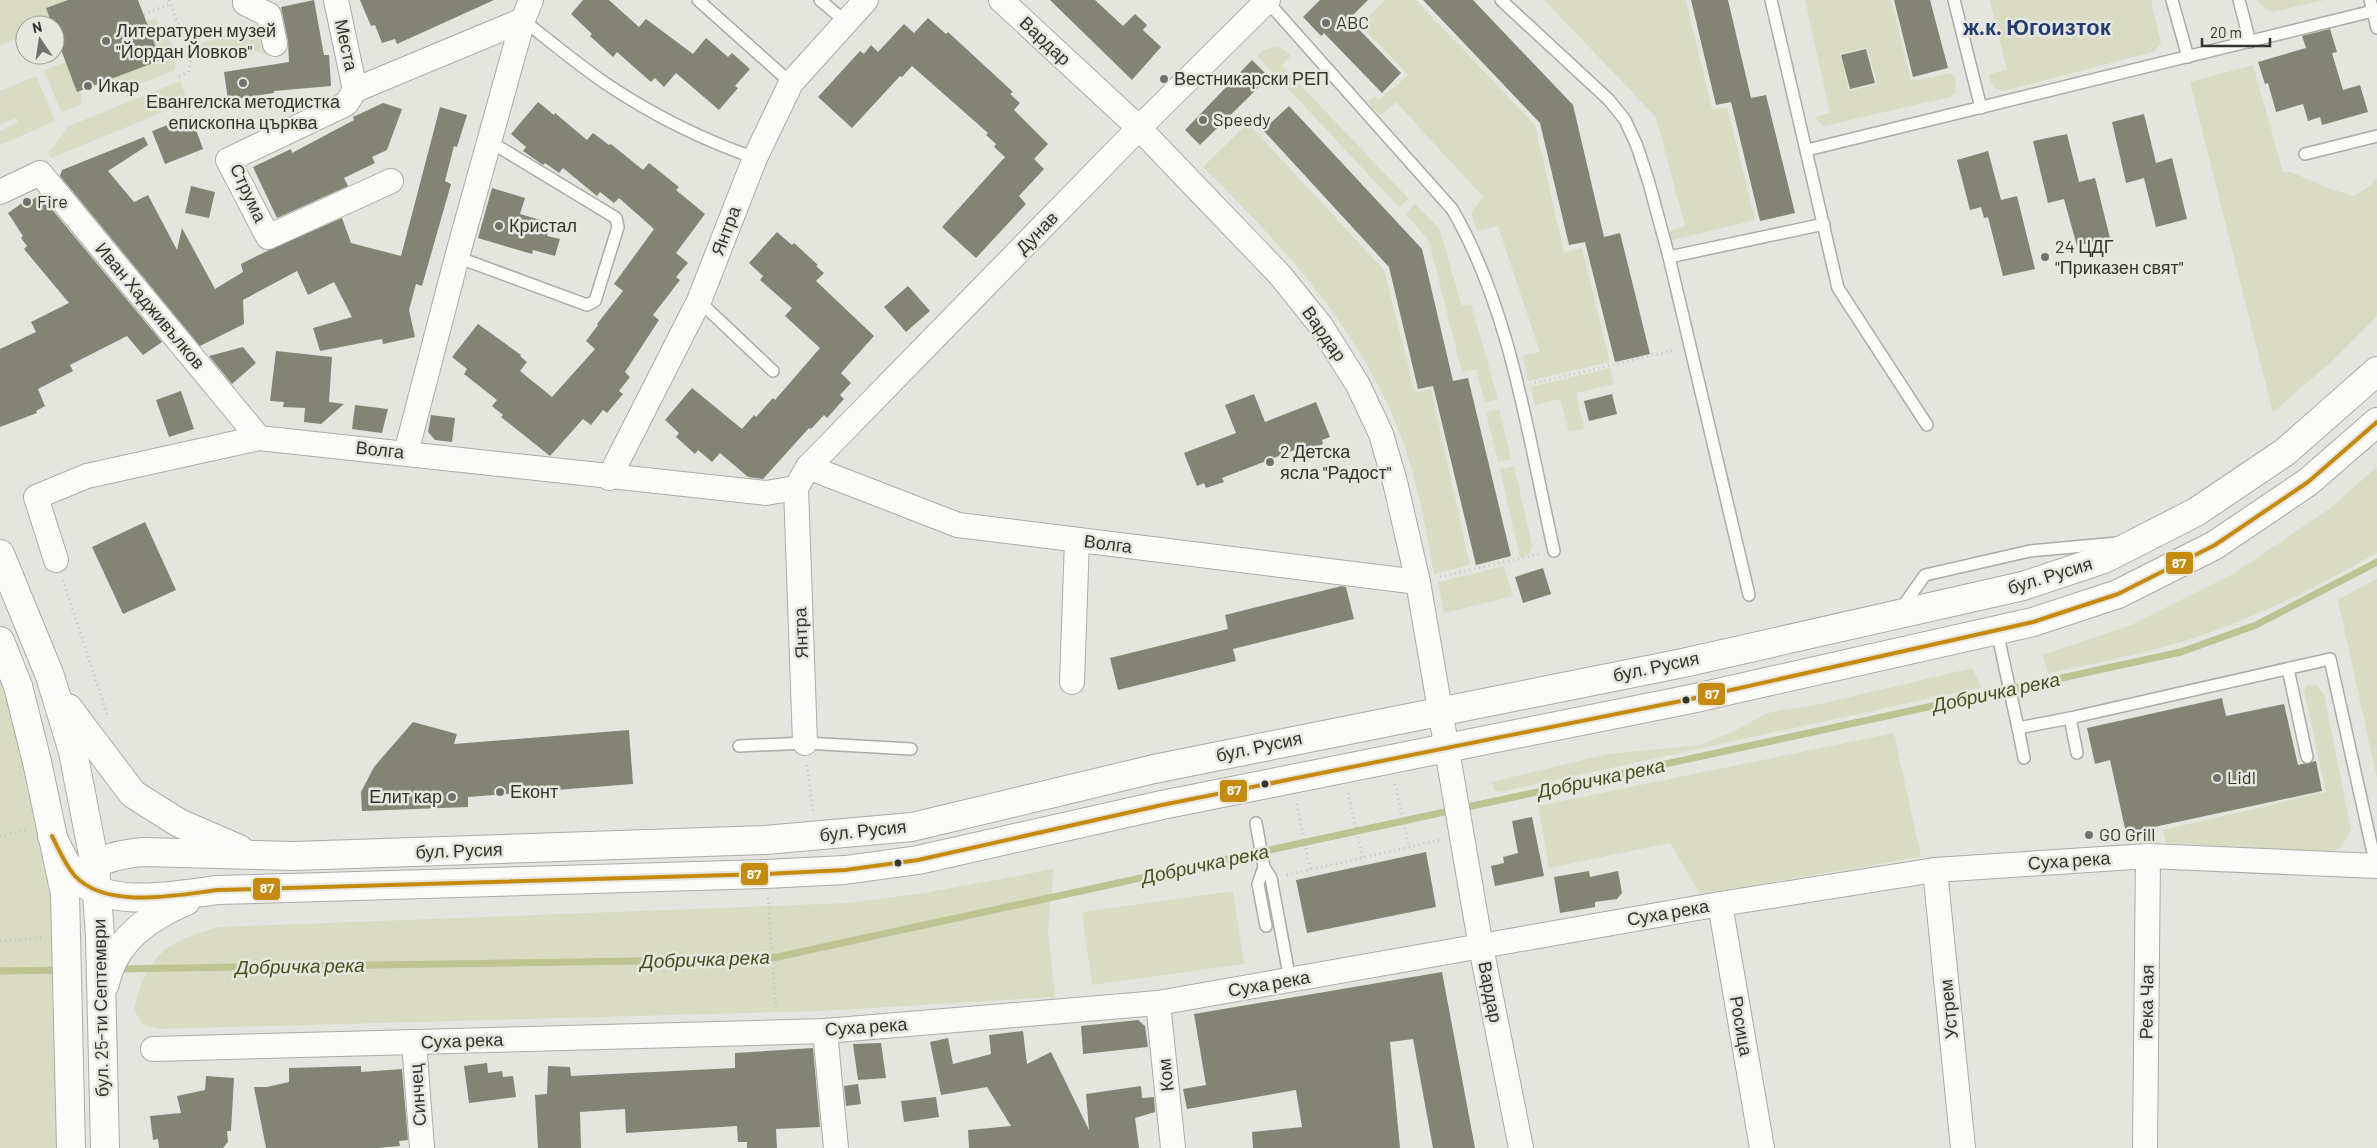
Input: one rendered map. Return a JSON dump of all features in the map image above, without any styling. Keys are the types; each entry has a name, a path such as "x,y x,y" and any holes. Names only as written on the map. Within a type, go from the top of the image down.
{"main road":[{"name":"бул. Русия","path":"83,881 121,854 143,852 262,857 746,841 912,827 1154,769 1683,662 2023,586 2104,559 2196,512 2285,452 2377,371"},
{"name":"бул. Русия","path":"83,881 128,897 152,898 218,890 766,874 844,870 918,860 1162,805 1691,699 2033,622 2118,594 2215,545 2308,482 2377,422"},
{"name":"бул. 25-ти Септември","path":"0,554 50,676 73,752 83,881 100,936 105,1148"},
{"path":"0,640 18,686 52,836 64,861 83,881"},
{"path":"50,676 73,717 133,794 158,811 188,827 262,857"},
{"name":"бул. 25-ти Септември","path":"72,1148 66,938 83,881"},
{"path":"101,1003 112,964 119,949 132,934 150,919 168,909 218,890"}],"street":[{"path":"245,0 245,3 269,16 276,44"},
{"name":"Места","path":"336,0 356,90"},
{"name":"Янтра","path":"609,478 699,301 755,158 791,83 866,0"},
{"name":"Вардар","path":"1001,0 1139,128 1280,275 1321,326 1358,384 1381,434 1395,482 1418,582 1451,776 1521,1148"},
{"name":"Дунав","path":"808,467 1139,128 1268,1"},
{"path":"406,453 457,257 527,10"},
{"name":"Струма","path":"391,181 268,237 228,160 346,104 356,90 527,10"},
{"name":"Иван Хадживълков","path":"0,192 40,173 259,438"},
{"name":"Волга","path":"56,560 36,498 87,476 259,438 406,453 609,478 766,493 796,488"},
{"path":"796,488 808,467"},
{"name":"Волга","path":"808,467 958,525 1418,582"},
{"name":"Янтра","path":"796,488 804,742"},
{"path":"1072,682 1077,540"},
{"name":"Суха река","path":"153,1048 825,1031 1158,1003 1720,904 1935,870 2148,856 2377,866"},
{"name":"Река Чая","path":"2145,1148 2148,856"},
{"name":"Устрем","path":"1935,870 1963,1148"},
{"name":"Росица","path":"1720,904 1762,1148"},
{"name":"Ком","path":"1158,1003 1173,1148"},
{"path":"825,1031 836,1148"},
{"name":"Синчец","path":"414,1042 422,1148"}],"lane":[{"path":"698,0 791,83"},
{"path":"820,0 846,22"},
{"path":"1501,0 1609,100 1625,120 1649,182 1750,595"},
{"path":"1771,0 1838,288 1928,425"},
{"path":"1954,0 1981,108"},
{"path":"2172,0 2188,57"},
{"path":"2239,0 2250,42"},
{"path":"1268,1 1452,209 1471,242 1492,298 1517,387 1554,550"},
{"path":"1807,150 2250,42 2371,6 2377,28"},
{"path":"527,10 605,83 679,125 723,147 755,158"},
{"path":"2305,154 2377,136"},
{"path":"457,257 591,305 595,301 618,228 616,218 489,141"},
{"path":"1668,257 1824,224"},
{"path":"699,301 773,371"},
{"path":"1997,631 2024,758"},
{"path":"2018,728 2330,659 2377,866"},
{"path":"2288,669 2307,757"},
{"path":"2070,718 2077,753"},
{"path":"738,746 804,742 911,750"},
{"path":"1256,823 1264,867 1271,878 1290,980"},
{"path":"1264,867 1258,884 1266,926"}],"path":[{"path":"144,14 170,2 191,59 188,72 178,77"},
{"path":"1517,387 1690,347"},
{"path":"1418,582 1554,550"},
{"path":"56,560 108,719"},
{"path":"804,742 816,836"},
{"path":"1400,806 1409,847"},
{"path":"1353,816 1363,858"},
{"path":"1301,826 1310,869"},
{"path":"1271,878 1462,835"},
{"path":"770,922 777,1032"},
{"path":"0,941 66,938"}],"green space":[{"path":"0,0 68,0 46,8 48,15 15,15 15,39 0,46"},
{"path":"1385,0 1416,0 1535,125 1564,252 1582,248 1610,362 1528,381 1523,355 1540,352 1498,226 1477,231 1471,213 1483,197 1396,102 1380,116 1368,102 1375,96 1379,100 1408,75 1360,25"},
{"path":"1544,0 1686,0 1712,110 1727,107 1755,220 1672,240 1669,231 1685,226 1656,117"},
{"path":"1805,0 1891,0 1911,81 1951,73 1955,78 1956,92 1950,97 1824,126 1814,117 1830,113","holes":["1867,47 1877,84 1849,91 1840,54"]},
{"path":"1990,0 2151,0 2161,43 2153,52 2003,91 1996,89 1990,81 1989,74 2007,70"},
{"path":"2257,0 2325,0 2272,12 2263,7"},
{"path":"155,18 158,25 166,29 178,60 175,63 175,70 133,87 127,85 108,93 102,90 99,84 161,60 146,21"},
{"path":"263,22 270,56 257,52 196,58 200,44"},
{"path":"1278,46 1291,55 1282,66 1409,199 1399,207 1257,56 1264,50"},
{"path":"65,62 77,92 79,91 82,97 81,105 61,112 44,70 58,65 65,65"},
{"path":"2253,65 2283,172 2291,172 2328,188 2353,196 2370,186 2377,178 2377,316 2329,364 2273,412 2190,82"},
{"path":"36,76 55,121 0,145 0,131 18,123 16,118 0,125 0,91"},
{"path":"180,81 188,102 51,158 48,153 69,126"},
{"path":"1248,123 1384,270 1415,393 1431,389 1470,565 1434,574 1410,462 1380,388 1338,319 1314,287 1260,225 1203,167"},
{"path":"1415,204 1439,228 1462,306 1471,304 1498,399 1485,403 1476,369 1462,372 1429,241 1406,214"},
{"path":"1610,368 1614,384 1576,393 1584,429 1569,432 1560,399 1535,405 1531,387"},
{"path":"1499,409 1511,459 1498,462 1486,412"},
{"path":"1514,466 1532,545 1530,553 1520,558 1500,469"},
{"path":"2377,467 2377,553 2280,604 2203,635 2145,652 2048,673 2042,655 2131,625 2233,574 2329,509"},
{"path":"1504,566 1513,596 1444,613 1438,582"},
{"path":"2377,578 2377,779 2338,600"},
{"path":"1972,668 1982,687 1501,792 1494,790 1492,782 1608,754 1700,745 1734,731 1768,713 1821,704"},
{"path":"0,677 25,754 50,894 56,1148 0,1148"},
{"path":"2308,685 2317,685 2324,695 2351,830 2342,846 2333,852 2166,843 2163,830 2326,792 2304,691"},
{"path":"1894,733 1921,857 1700,894 1670,843 1549,868 1538,806"},
{"path":"1054,869 1048,930 1055,997 822,1011 159,1029 143,1025 134,1010 145,976 161,954 185,938 219,927 848,903 924,893"},
{"path":"1233,891 1244,964 1092,985 1082,912"}],"building":[{"name":"Литературен музей \"Йордан Йовков\"","path":"68,0 138,0 161,60 77,92 65,60 65,15 48,15 46,8"},
{"path":"314,0 324,55 329,55 331,86 274,91 274,93 228,100 224,72 289,62 288,41 281,7"},
{"path":"360,0 494,0 397,44 395,39 382,43 375,25 371,26"},
{"path":"583,0 609,0 639,27 646,19 693,54 706,38 728,57 732,53 750,69 735,86 738,88 719,110 676,73 664,87 655,78 651,82 617,52 613,57 590,36 592,34 571,14"},
{"path":"1050,0 1095,0 1123,26 1135,14 1147,25 1143,30 1161,47 1132,80"},
{"path":"1320,0 1368,0 1349,19 1401,73 1382,93 1324,33 1321,36 1303,17"},
{"path":"1423,0 1473,0 1573,105 1604,237 1620,233 1650,354 1615,362 1585,242 1569,245 1540,123"},
{"path":"1691,0 1728,0 1751,98 1766,95 1795,213 1760,221 1731,102 1716,105"},
{"path":"1894,0 1930,0 1948,68 1913,77"},
{"path":"928,18 946,34 948,32 1013,92 1010,94 1020,103 1014,110 1048,144 1034,159 1044,169 1019,196 1026,204 976,258 942,227 1005,157 994,147 996,144 986,135 988,133 912,66 902,77 900,76 852,128 818,97 860,51 864,54 871,45 878,52 904,24 914,33"},
{"path":"2330,29 2337,52 2332,53 2343,90 2360,85 2368,112 2322,125 2320,117 2308,121 2303,104 2276,112 2268,83 2265,84 2258,62 2306,48 2302,36"},
{"path":"1866,49 1875,83 1850,89 1841,55"},
{"path":"1252,60 1269,77 1200,145 1185,130"},
{"path":"538,102 554,115 555,113 587,140 593,133 609,145 611,144 643,170 649,163 679,187 676,190 705,214 676,253 688,263 676,277 680,280 653,315 659,320 625,372 630,377 619,391 623,394 607,413 603,410 591,425 583,419 550,456 501,417 503,415 492,406 497,400 464,374 467,369 452,357 478,324 521,355 527,362 520,371 552,397 595,349 586,341 623,291 614,284 654,229 619,198 614,203 600,192 597,196 563,168 559,173 545,163 543,165 523,151 526,147 511,134"},
{"path":"383,103 402,109 387,150 372,157 375,163 344,178 348,186 277,218 253,167 291,149 292,153 354,120 353,117"},
{"path":"1289,106 1422,249 1453,381 1468,378 1511,556 1476,565 1433,386 1418,389 1389,267 1263,130"},
{"path":"440,107 467,115 457,147 454,146 445,181 451,184 422,286 416,284 409,310 415,337 383,344 382,339 320,351 313,328 352,317 334,282 308,295 297,271 243,300 244,324 200,346 60,176 62,170 144,137 148,145 108,171 134,202 148,195 177,250 182,228 215,289 243,272 241,264 342,218 351,243 401,256"},
{"path":"2144,114 2156,163 2172,158 2187,219 2156,227 2144,178 2126,183 2112,122"},
{"path":"191,116 203,149 165,164 152,131"},
{"path":"2067,134 2079,182 2095,178 2110,238 2077,246 2064,199 2048,203 2033,141"},
{"path":"1988,151 2001,200 2017,196 2035,269 2003,276 1988,217 1984,218 1981,207 1970,210 1957,160"},
{"path":"191,186 215,192 209,218 185,213"},
{"path":"492,188 525,198 520,214 551,223 547,236 560,239 555,256 533,250 532,254 478,238"},
{"path":"40,195 162,342 143,355 127,336 70,365 73,371 38,389 45,406 36,411 37,413 0,427 0,349 36,332 31,322 69,303 24,249 27,246 21,238 23,236 8,213 22,203 24,205"},
{"path":"777,232 792,245 794,243 818,265 816,266 824,273 816,281 874,336 841,373 851,383 840,395 844,399 827,418 824,415 811,429 809,428 763,479 748,477 720,453 712,462 698,450 695,454 676,437 679,433 665,420 692,388 742,429 773,398 775,400 820,348 785,316 792,308 760,280 763,276 749,263"},
{"path":"908,286 930,311 906,332 884,307"},
{"path":"243,347 256,363 232,384 209,356"},
{"path":"276,351 332,357 329,402 344,404 321,424 304,422 305,408 283,407 284,402 270,401"},
{"path":"181,391 194,429 169,437 156,400"},
{"path":"1254,394 1265,422 1316,402 1330,437 1322,440 1323,444 1304,452 1302,447 1222,478 1224,482 1206,488 1204,483 1197,486 1184,453 1236,433 1225,405"},
{"path":"1612,394 1617,414 1589,421 1584,401"},
{"path":"355,405 388,409 382,433 352,429"},
{"path":"431,415 455,418 452,442 435,440 428,432"},
{"path":"145,522 176,590 123,614 92,547"},
{"path":"1543,568 1551,594 1523,603 1515,577"},
{"path":"1342,586 1346,587 1354,619 1233,649 1236,661 1118,690 1110,658 1228,629 1225,615"},
{"name":"Lidl","path":"2222,698 2226,716 2284,704 2298,765 2316,761 2322,791 2126,833 2110,760 2095,764 2087,728"},
{"path":"413,722 457,734 454,744 629,730 633,784 468,797 468,807 362,811 361,792 374,767"},
{"path":"1532,817 1544,876 1495,886 1491,866 1504,863 1503,857 1518,853 1512,821"},
{"path":"1426,852 1436,907 1307,933 1296,880"},
{"path":"1589,871 1590,877 1618,871 1622,893 1617,899 1595,902 1595,907 1560,913 1554,877"},
{"path":"1442,972 1475,1148 1433,1148 1413,1039 1390,1042 1400,1148 1253,1148 1252,1132 1302,1127 1296,1090 1187,1109 1183,1089 1206,1085 1194,1014"},
{"path":"1138,1020 1145,1026 1148,1047 1083,1054 1081,1026"},
{"path":"1023,1031 1027,1064 1051,1052 1089,1130 1086,1094 1141,1086 1142,1098 1154,1097 1155,1112 1135,1118 1139,1148 969,1148 968,1130 1011,1126 987,1087 941,1095 930,1042 948,1038 953,1064 991,1054 989,1035"},
{"path":"881,1043 886,1078 858,1080 853,1044"},
{"path":"813,1048 820,1127 776,1129 777,1148 747,1148 747,1142 738,1142 737,1126 626,1133 625,1109 580,1112 581,1148 538,1148 535,1095 547,1094 548,1066 570,1067 571,1076 735,1068 735,1053"},
{"path":"487,1063 488,1073 502,1071 503,1077 513,1076 516,1097 469,1103 464,1066"},
{"path":"361,1066 361,1072 402,1069 408,1140 399,1141 400,1146 378,1148 266,1148 254,1087 267,1087 289,1082 289,1068"},
{"path":"206,1076 234,1078 231,1131 227,1131 228,1142 223,1148 159,1148 158,1139 153,1140 150,1116 181,1113 177,1096 205,1090"},
{"path":"858,1084 861,1104 846,1106 844,1086"},
{"path":"936,1097 939,1117 904,1122 901,1101"}],"waterway":[{"name":"Добричка река","path":"115,969 768,959 2181,652 2256,625 2377,562"},
{"name":"Добричка река","path":"0,971 62,970"}],"transit line":[{"name":"87","path":"52,836 71,872 89,887 123,897 143,898 218,890 766,874 845,870 918,860 1162,805 1691,699 2033,622 2118,594 2215,545 2308,482 2377,422"}],"place":[{"name":"ABC","path":"1326,23"},
{"name":"Литературен музей \"Йордан Йовков\"","path":"106,41"},
{"name":"Вестникарски РЕП","path":"1164,79"},
{"name":"Евангелска методистка епископна църква","path":"243,83"},
{"name":"Икар","path":"88,86"},
{"name":"Speedy","path":"1203,120"},
{"name":"Fire","path":"27,202"},
{"name":"Кристал","path":"499,226"},
{"name":"24 ЦДГ \"Приказен свят\"","path":"2045,257"},
{"name":"2 Детска ясла \"Радост\"","path":"1270,462"},
{"name":"Lidl","path":"2217,778"},
{"name":"Еконт","path":"500,792"},
{"name":"Елит кар","path":"452,797"},
{"name":"GO Grill","path":"2089,835"}],"district":[{"name":"ж.к. Югоизток","path":"2037,27"}]}
